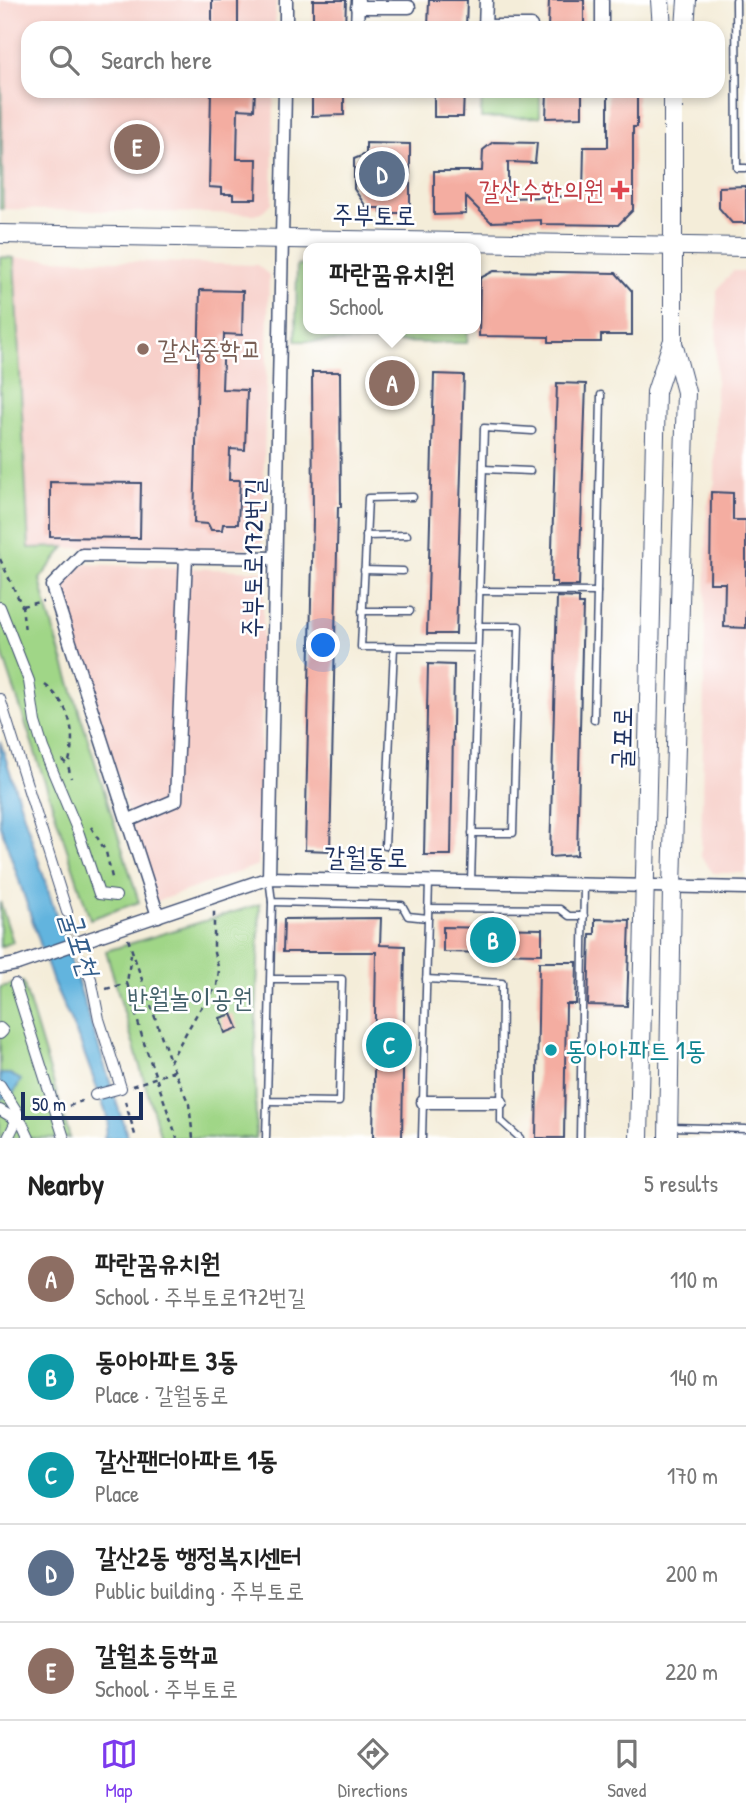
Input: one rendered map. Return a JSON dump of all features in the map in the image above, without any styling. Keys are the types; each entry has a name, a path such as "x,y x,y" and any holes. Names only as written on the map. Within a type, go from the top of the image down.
{"main road":[{"path":"660,0 662,21"},
{"path":"686,21 687,0"},
{"name":"굴포로","path":"668,1132 686,392 673,343 673,98"},
{"name":"주부토로","path":"0,234 428,243"},
{"name":"주부토로","path":"481,244 746,247"},
{"name":"굴포로","path":"639,1138 656,392 673,343"}],"street":[{"path":"286,0 286,21"},
{"path":"485,21 486,0"},
{"path":"602,0 602,21"},
{"path":"358,4 409,7"},
{"name":"주부토로172번길","path":"269,878 285,98"},
{"path":"158,915 51,586 82,555 275,558"},
{"path":"127,821 176,800 186,556"},
{"path":"0,607 29,681 43,748 79,834 99,894 116,896"},
{"path":"0,699 67,912"},
{"name":"갈월동로","path":"0,967 17,964 269,878 746,888"},
{"path":"84,966 91,979 99,1019 121,1088 95,1095"},
{"path":"15,984 64,1138"},
{"path":"0,1028 3,1031 0,1034"},
{"path":"0,1085 19,1115 12,1129"},
{"path":"423,1102 501,1102"},
{"path":"0,1111 12,1129"},
{"path":"12,1129 22,1123 29,1138"}],"lane":[{"path":"736,0 737,168 746,168"},
{"path":"594,720 601,395"},
{"path":"471,882 484,428 532,431"},
{"path":"482,469 530,471"},
{"path":"413,497 368,498 361,647 477,648"},
{"path":"366,536 407,535"},
{"path":"364,570 403,571"},
{"path":"479,591 597,592"},
{"path":"362,611 410,611"},
{"path":"472,833 513,833 516,737 519,626 478,626"},
{"path":"385,846 394,647"},
{"path":"266,1138 272,902 269,878"},
{"path":"422,1138 429,881"},
{"path":"580,1138 584,885"},
{"path":"272,902 401,905 408,916 428,918"},
{"path":"428,908 560,909 569,916 584,916"},
{"path":"267,1101 339,1102 342,979 270,979"},
{"path":"426,979 502,983 501,1121 520,1138"},
{"path":"668,1132 746,1129"}],"path":[{"path":"0,559 22,606 25,634"},
{"path":"22,606 44,600"},
{"path":"43,697 45,685 64,703 69,718 72,750 68,765 73,785"},
{"path":"61,758 68,765"},
{"path":"91,826 106,852 116,896"},
{"path":"170,1061 198,1012 217,986 219,970 214,953 214,897"},
{"path":"125,927 170,1061 189,1104 193,1138"},
{"path":"132,952 127,983 177,1138"},
{"path":"94,992 127,983"},
{"path":"136,1138 121,1088 174,1071"},
{"path":"56,1111 95,1095"}],"shaded area":[{"path":"0,0 276,0 275,21 21,21 21,98 274,98 272,203 259,214 3,209"},
{"name":"갈산중학교","path":"14,258 257,265 269,275 262,542 248,548 29,548"},
{"path":"733,271 746,271 746,873 713,873 701,857 707,507 715,482 717,290"},
{"path":"85,564 264,571 258,865 155,902 59,583"}],"green space":[{"path":"0,16 3,209 0,209"},
{"path":"482,98 540,98 540,117 481,118"},
{"path":"0,257 14,258 29,548 65,547 40,579 139,902 90,919 0,646"},
{"path":"297,265 303,266 303,334 468,334 467,343 296,341"},
{"path":"0,902 13,942 0,947"},
{"name":"반월놀이공원","path":"260,904 255,1053 256,1138 161,1138 106,951"},
{"path":"23,982 70,1138 0,1138 0,987"}],"water":[{"name":"굴포천","path":"0,741 128,1138 104,1138 108,1123 106,1113 80,1042 53,982 0,824"},
{"path":"0,1074 10,1074 21,1080 13,1094 1,1099"}],"building":[{"path":"212,0 238,0 238,21 212,21"},
{"path":"313,0 346,0 345,21 313,21"},
{"path":"429,0 467,0 466,21 428,21"},
{"path":"549,0 584,0 584,21 548,21"},
{"path":"211,98 255,98 254,110 238,109 237,159 257,159 256,199 233,199 233,194 222,194 222,188 209,187"},
{"path":"312,98 344,98 344,115 312,116"},
{"path":"434,98 464,98 463,117 434,117"},
{"path":"547,98 582,98 582,117 546,118"},
{"path":"608,98 637,98 637,127 633,127 633,210 618,225 541,224 541,220 491,222 466,197 466,214 434,215 434,171 482,171 483,150 493,142 537,143 535,163 508,162 508,198 583,196 584,147 608,147"},
{"path":"366,143 410,144 410,213 381,213 381,208 367,208 354,189 354,159 366,154"},
{"path":"746,186 746,223 732,223 719,208 719,187"},
{"path":"494,271 616,273 632,291 632,335 601,335 601,342 549,342 549,337 479,336 481,278"},
{"path":"200,290 243,291 242,335 224,334 222,389 247,390 245,450 230,449 229,480 240,480 238,524 223,524 222,530 211,530 208,524 194,523"},
{"path":"312,372 340,372 341,507 338,507 330,851 305,850 313,520"},
{"path":"434,374 464,375 456,634 427,634"},
{"path":"557,383 586,384 579,586 557,586 557,582 551,582"},
{"path":"50,482 141,483 140,538 50,537"},
{"path":"711,492 733,493 733,520 746,520 746,628 724,627 725,583 710,583"},
{"path":"557,597 579,598 579,604 583,604 577,855 550,857"},
{"path":"428,664 454,665 451,855 424,855"},
{"path":"381,918 380,945 405,946 402,1138 373,1138 376,952 283,952 284,919"},
{"path":"595,919 630,920 627,1006 588,1005 590,934 595,934"},
{"path":"443,927 542,929 542,954 443,952"},
{"name":"동아아파트 1동","path":"539,962 577,962 576,1004 566,1004 564,1138 536,1138"},
{"path":"232,1014 238,1028 225,1033 220,1018"}],"tunnel":[{"path":"67,912 84,966"}],"place":[{"name":"갈월초등학교","path":"137,147"},
{"name":"갈산2동 행정복지센터","path":"382,174"},
{"name":"갈산수한의원","path":"620,190"},
{"name":"갈산중학교","path":"143,349"},
{"name":"파란꿈유치원","path":"392,383"},
{"name":"동아아파트 3동","path":"493,940"},
{"name":"갈산팬더아파트 1동","path":"389,1045"},
{"name":"동아아파트 1동","path":"551,1050"}]}
